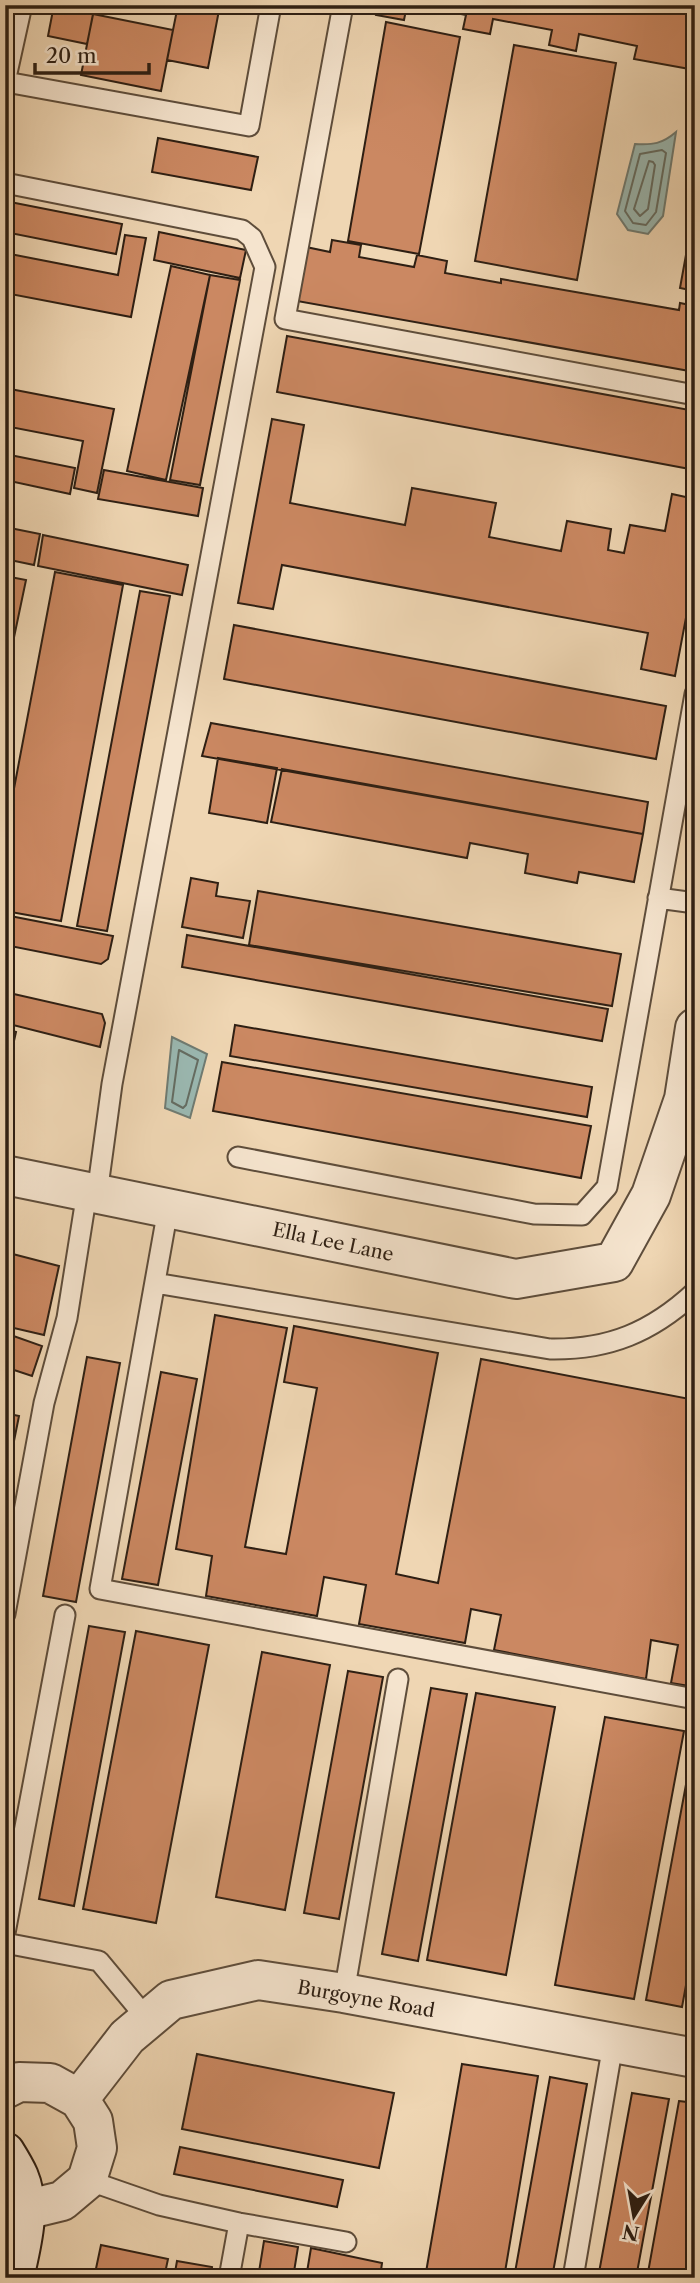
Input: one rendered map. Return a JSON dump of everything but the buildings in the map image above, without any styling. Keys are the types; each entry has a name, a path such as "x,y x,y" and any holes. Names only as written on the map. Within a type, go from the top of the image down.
{"street":[{"name":"Ella Lee Lane","path":"5,1175 516,1279 614,1262 651,1195 684,1099 695,1028"},
{"name":"Burgoyne Road","path":"79,2099 127,2037 171,2000 258,1980 344,1993 613,2044 693,2051"},
{"path":"5,2089 19,2082 50,2082 79,2099 93,2121 97,2148 87,2180 62,2201 25,2210"},
{"path":"5,2152 20,2179 25,2210 14,2278"}],"lane":[{"path":"22,5 6,82 249,126 271,5"},
{"path":"343,5 285,319 695,394"},
{"path":"5,183 242,230 252,238 265,267 92,1193 67,1318 44,1403 5,1615"},
{"path":"238,1157 534,1214 582,1215 607,1186 695,694"},
{"path":"658,898 695,903"},
{"path":"168,1209 100,1589 695,1699"},
{"path":"155,1283 525,1345 575,1349 598,1346 631,1335 654,1324 695,1292"},
{"path":"5,1933 65,1615"},
{"path":"344,1993 398,1679"},
{"path":"5,1943 99,1961 148,2020"},
{"path":"573,2278 613,2044"},
{"path":"87,2180 159,2205 239,2223 346,2242"},
{"path":"229,2278 239,2223"}],"water":[{"path":"676,132 663,216 648,234 628,230 617,214 635,144 657,143"},
{"path":"172,1037 207,1054 190,1118 165,1108"}]}
